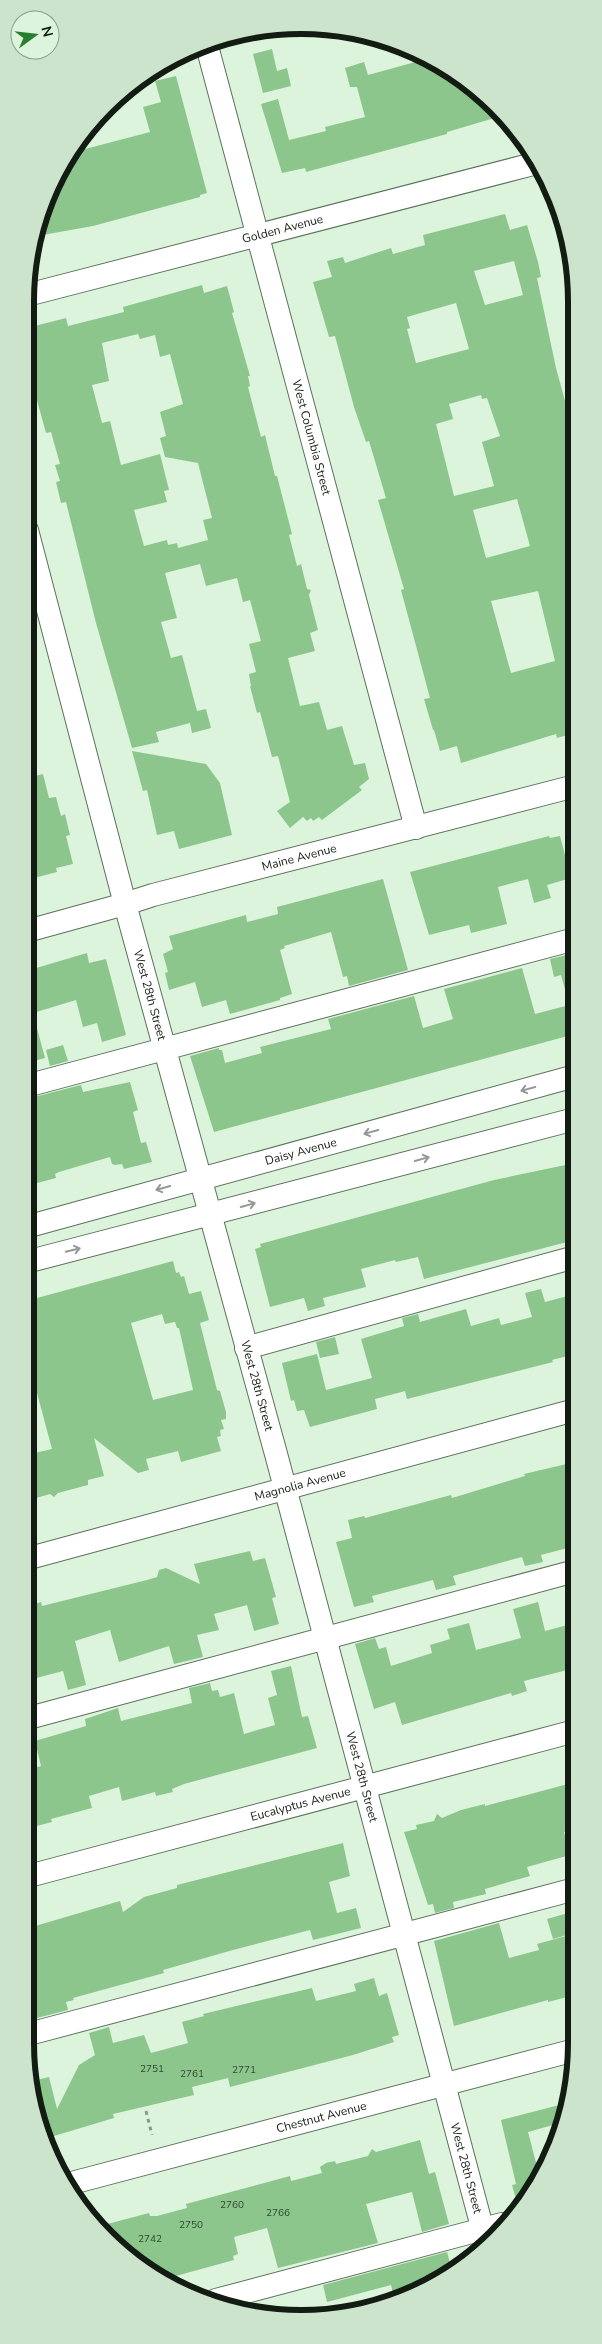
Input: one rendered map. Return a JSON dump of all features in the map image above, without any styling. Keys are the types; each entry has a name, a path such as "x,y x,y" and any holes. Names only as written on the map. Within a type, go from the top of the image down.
{"street":[{"name":"West Columbia Street","path":"208,51 416,828"},
{"name":"Golden Avenue","path":"34,293 531,165"},
{"name":"West 28th Street","path":"34,557 125,904 166,1048 209,1215 285,1489 443,2084 491,2231"},
{"name":"Maine Avenue","path":"34,929 153,895 568,788"},
{"path":"34,1084 568,941"},
{"name":"Daisy Avenue","path":"34,1225 568,1078"},
{"path":"34,1260 568,1121"},
{"path":"246,1348 568,1260"},
{"name":"Magnolia Avenue","path":"34,1557 568,1412"},
{"path":"34,1717 568,1573"},
{"name":"Eucalyptus Avenue","path":"34,1875 568,1733"},
{"path":"34,2033 403,1933 568,1891"},
{"name":"Chestnut Avenue","path":"74,2183 568,2052"},
{"path":"223,2298 490,2232"}],"path":[{"path":"146,2110 152,2135"}],"building":[{"path":"272,49 277,71 287,68 291,86 263,93 253,54"},
{"path":"419,61 464,89 495,118 447,132 447,134 306,172 305,168 282,173 261,104 278,99 289,140 326,131 325,127 365,117 357,87 350,87 345,68 364,62 368,75"},
{"path":"176,76 207,193 200,195 200,197 93,226 42,235 61,183 66,180 65,176 81,150 150,132 143,107 161,102 155,81"},
{"path":"505,214 510,230 527,225 538,262 541,277 537,278 556,368 565,401 568,400 568,735 557,738 556,734 461,763 457,746 440,751 433,730 424,699 430,698 401,590 404,589 378,500 386,498 369,441 366,442 354,407 335,336 329,337 313,282 332,277 327,261 343,257 345,263 391,248 393,254 425,245 423,235","holes":["514,261 523,295 485,305 474,271","456,303 469,349 416,363 407,329 410,328 407,317","481,395 482,399 487,398 500,436 482,442 494,486 454,496 436,424 453,419 449,404","517,499 530,546 486,558 473,510","538,591 555,661 511,673 491,601"]},
{"path":"202,285 204,293 227,286 234,312 232,313 250,376 248,376 250,386 248,387 261,437 265,435 275,476 277,476 292,534 289,535 297,566 301,564 307,589 311,590 309,595 318,630 310,633 315,651 288,658 300,706 319,702 327,730 342,726 354,765 365,763 369,779 359,787 362,790 322,820 319,817 313,821 311,818 307,821 303,817 290,828 277,811 290,802 278,756 272,757 260,712 257,713 250,686 249,674 256,672 249,644 261,641 250,600 243,602 237,578 206,586 200,564 165,573 177,618 161,622 171,658 182,655 197,711 206,709 211,728 192,733 190,723 156,732 159,742 132,748 96,623 66,502 61,503 56,482 60,481 55,465 60,464 51,432 46,433 34,389 34,326 66,318 68,326 124,312 123,307","holes":["138,334 140,339 155,335 160,357 170,354 183,404 160,412 166,436 160,438 165,457 198,463 212,518 203,520 208,540 178,548 177,543 168,545 167,540 144,546 134,510 167,502 164,491 169,490 160,454 121,465 110,421 102,423 92,385 109,381 102,343"]},
{"path":"132,751 206,764 220,783 232,835 179,849 174,831 157,835 147,790 143,791"},
{"path":"43,774 49,798 56,797 61,816 65,814 70,835 66,836 73,864 56,868 57,872 34,878 34,776"},
{"path":"549,836 550,838 560,836 568,867 568,879 547,885 551,898 534,903 528,879 498,887 507,924 471,933 469,925 429,935 410,872"},
{"path":"383,879 408,970 349,986 347,976 343,977 331,932 284,946 285,948 280,950 292,994 280,998 280,1000 230,1014 226,1000 202,1007 195,982 169,990 165,973 168,972 163,954 173,949 169,936 246,915 247,922 278,914 277,907"},
{"path":"87,953 89,963 106,959 126,1035 102,1042 97,1023 83,1027 76,1000 34,1013 34,969"},
{"path":"568,955 568,1000 561,975 554,977 550,959"},
{"path":"522,968 535,1014 568,1005 568,1036 214,1132 190,1056 219,1048 219,1050 222,1050 225,1063 262,1053 260,1047 331,1029 328,1019 414,996 423,1028 453,1019 444,989"},
{"path":"34,1017 45,1058 34,1061"},
{"path":"63,1045 68,1061 50,1066 46,1050"},
{"path":"130,1082 138,1110 133,1112 141,1143 146,1142 152,1162 124,1169 122,1164 112,1164 110,1157 59,1172 55,1174 56,1178 34,1184 34,1097 81,1085 83,1092"},
{"path":"568,1164 568,1242 424,1279 418,1257 396,1262 395,1260 361,1269 366,1287 323,1298 325,1306 308,1311 304,1298 270,1307 255,1249 261,1247 260,1244 494,1180"},
{"path":"173,1261 176,1273 179,1272 181,1277 184,1276 189,1294 201,1291 209,1320 200,1323 217,1390 220,1391 226,1412 226,1419 221,1420 224,1429 220,1430 221,1436 217,1437 221,1451 181,1462 178,1451 146,1459 149,1470 138,1473 94,1438 104,1476 88,1480 88,1485 58,1493 54,1497 50,1494 36,1498 34,1494 34,1453 52,1449 37,1393 34,1394 34,1299","holes":["162,1314 165,1324 175,1322 177,1328 179,1328 193,1390 153,1400 131,1323"]},
{"path":"541,1289 545,1302 568,1296 568,1356 552,1360 553,1362 407,1399 405,1391 375,1399 377,1409 310,1427 304,1410 297,1411 294,1400 291,1401 282,1363 317,1354 326,1390 372,1378 361,1339 404,1326 402,1318 418,1314 420,1322 466,1309 471,1326 499,1318 501,1325 532,1317 525,1293"},
{"path":"335,1337 339,1354 320,1358 316,1342"},
{"path":"568,1464 568,1548 541,1555 543,1562 525,1566 522,1557 453,1576 456,1585 436,1590 433,1580 372,1596 374,1602 354,1607 336,1542 352,1538 348,1520 364,1516 365,1518 451,1495 452,1498 525,1476 524,1474"},
{"path":"250,1551 253,1561 265,1558 276,1597 272,1598 279,1624 254,1631 247,1605 214,1614 219,1630 197,1635 203,1657 174,1664 169,1646 119,1662 110,1630 75,1641 86,1685 68,1690 63,1671 34,1679 34,1604 41,1602 42,1606 147,1580 157,1577 159,1570 166,1568 200,1584 194,1564"},
{"path":"538,1602 545,1631 568,1625 568,1670 524,1681 527,1691 512,1696 511,1693 402,1725 395,1702 374,1709 355,1644 375,1638 379,1649 386,1647 391,1666 432,1653 430,1645 450,1639 447,1629 469,1623 476,1650 521,1638 513,1609"},
{"path":"291,1666 302,1717 308,1716 317,1748 184,1784 172,1789 173,1792 156,1796 155,1792 122,1801 119,1787 89,1796 92,1808 51,1819 52,1822 34,1827 34,1768 41,1766 35,1741 86,1726 85,1719 118,1708 121,1721 192,1703 189,1688 210,1683 212,1691 218,1690 220,1697 234,1693 244,1734 275,1725 268,1698 277,1695 271,1671"},
{"path":"568,1784 568,1831 564,1832 568,1856 527,1867 530,1876 485,1889 486,1894 453,1902 454,1908 435,1913 433,1904 428,1905 404,1832 417,1829 416,1825 434,1821 437,1814 442,1818 461,1810 485,1804 485,1806"},
{"path":"343,1843 350,1876 329,1882 337,1913 356,1908 361,1928 313,1940 310,1930 233,1950 163,1970 164,1973 73,1998 74,2000 66,2002 68,2010 34,2019 34,1926 120,1901 123,1912 144,1897 177,1888 177,1885"},
{"path":"568,1913 568,1935 553,1939 547,1919"},
{"path":"499,1923 509,1958 539,1950 537,1944 566,1936 568,1943 568,1997 548,2002 548,2000 454,2026 434,1941"},
{"path":"374,1978 379,1996 387,1993 399,2035 392,2037 394,2042 353,2055 230,2087 228,2078 192,2087 194,2095 113,2114 114,2118 51,2137 43,2112 36,2080 49,2077 57,2109 79,2065 95,2055 89,2033 109,2027 113,2043 144,2035 151,2053 188,2043 182,2022 204,2016 203,2014 312,1988 316,2001 356,1991 354,1984"},
{"path":"561,2105 555,2124 528,2132 537,2168 516,2201 512,2185 516,2184 501,2120"},
{"path":"420,2140 429,2174 435,2172 449,2224 422,2232 412,2192 366,2204 378,2243 278,2268 267,2228 234,2237 238,2254 233,2256 234,2260 172,2277 138,2255 105,2225 149,2213 150,2216 157,2216 187,2208 186,2204 290,2176 291,2181 322,2173 320,2167 326,2163 335,2161 336,2164 368,2156 372,2149 376,2152"},
{"path":"447,2252 450,2264 419,2283 393,2294 391,2285 327,2302 323,2285"}]}
